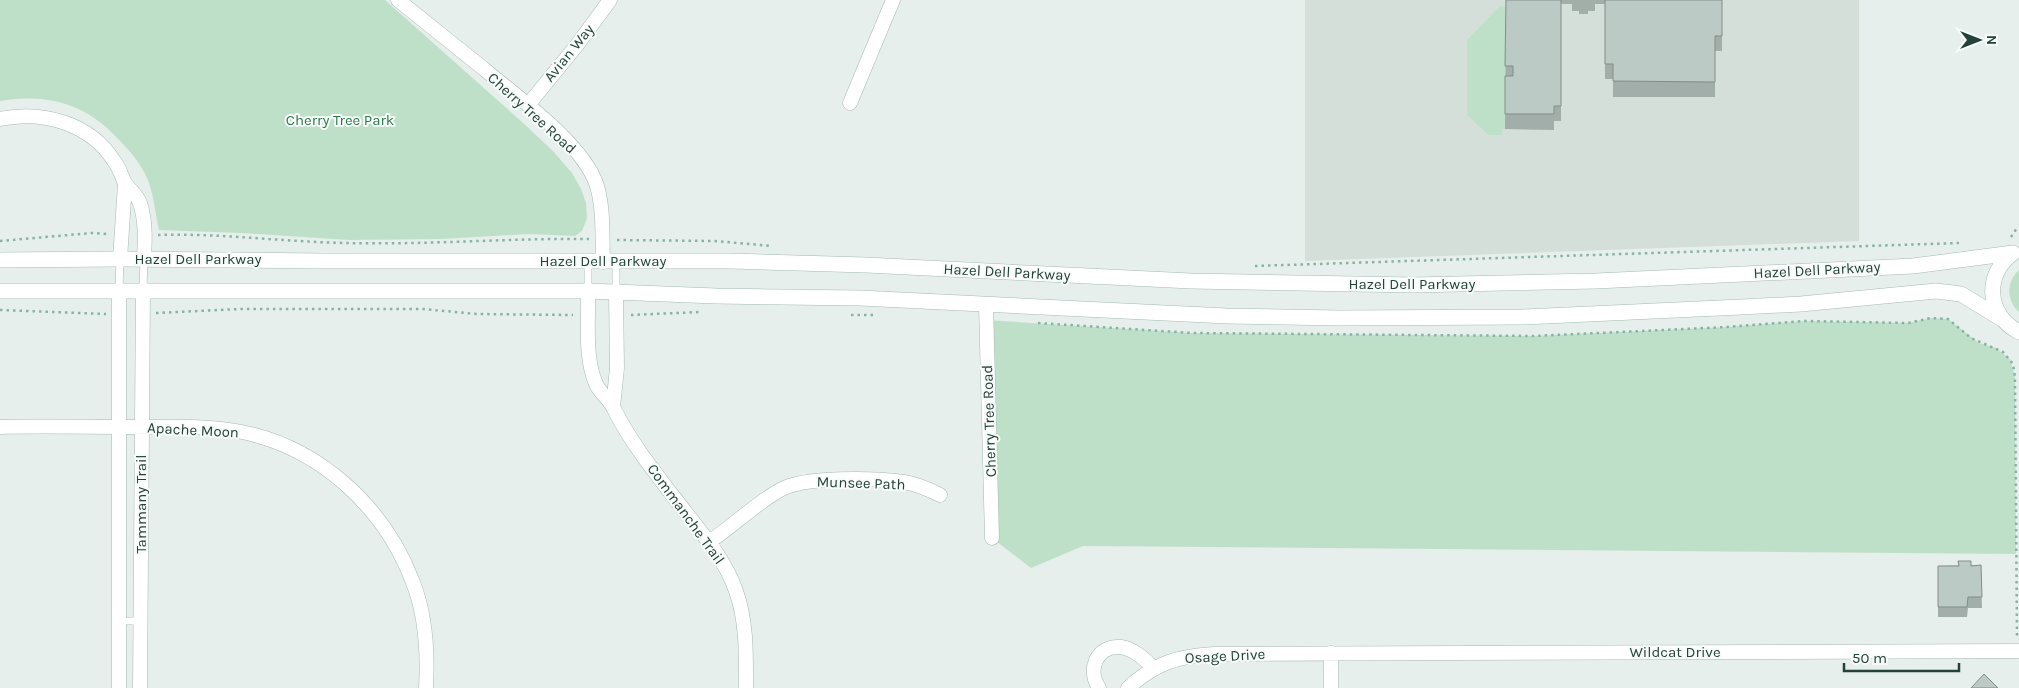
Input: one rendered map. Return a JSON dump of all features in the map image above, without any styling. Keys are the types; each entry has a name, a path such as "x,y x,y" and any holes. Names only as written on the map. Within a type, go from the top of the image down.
{"main road":[{"name":"Hazel Dell Parkway","path":"0,260 602,261 839,264 1191,281 1413,285 1596,280 1920,265 2017,250"},
{"path":"2013,329 1994,306 1992,291 1993,283 2002,263 2017,250"},
{"name":"Hazel Dell Parkway","path":"0,291 588,290 806,296 1227,316 1339,318 1523,317 1801,304 1936,291 1961,294 2013,329"}],"street":[{"name":"Cherry Tree Road","path":"398,0 528,105 562,136 583,159 597,184 602,209 602,261"},
{"name":"Avian Way","path":"528,105 577,45 610,0"},
{"path":"850,103 893,0"},
{"path":"0,119 14,116 39,116 79,128 91,136 110,154 125,184 140,202 145,235 144,259"},
{"path":"120,259 125,184"},
{"name":"Tammany Trail","path":"118,688 118,622 130,427 143,290"},
{"name":"Commanche Trail","path":"588,290 590,360 597,386 613,407 638,451 710,542 728,574 739,601 746,644 746,688"},
{"name":"Tammany Trail","path":"119,291 130,427 140,621 140,688"},
{"path":"613,407 617,368 616,292"},
{"name":"Cherry Tree Road","path":"986,304 992,538"},
{"name":"Apache Moon","path":"0,427 210,428 259,436 286,446 314,461 356,494 385,528 413,580 424,627 427,661 426,688"},
{"name":"Munsee Path","path":"710,542 781,489 800,482 846,480 904,482 922,486 940,495"},
{"path":"1099,688 1093,676 1095,661 1110,648 1120,647 1131,650 1154,668"},
{"name":"Wildcat Drive","path":"1331,653 2018,651"},
{"path":"1331,653 1331,688"},
{"name":"Osage Drive","path":"1128,688 1154,668 1172,660 1198,655 1331,653"}],"lane":[{"path":"119,291 120,259"},
{"path":"143,290 144,259"},
{"path":"588,290 602,261"},
{"path":"602,261 616,292"},
{"path":"118,622 140,621"}],"path":[{"path":"0,241 80,234 104,234"},
{"path":"159,234 243,236 346,243 431,243 533,238 574,239"},
{"path":"1309,264 1963,243"},
{"path":"161,313 240,309 423,308 477,314 568,314"},
{"path":"0,310 102,314"},
{"path":"1948,319 1970,338 2003,352 2013,364 2015,377 2018,651"}],"shaded area":[{"path":"1305,0 1859,0 1859,241 1305,261"}],"green space":[{"name":"Cherry Tree Park","path":"0,0 385,0 553,151 572,173 581,189 586,203 587,218 582,231 575,236 529,234 441,239 349,240 159,230 147,178 132,154 107,128 80,110 51,100 18,99 0,101"},
{"path":"1500,6 1506,7 1505,129 1502,130 1502,135 1488,135 1467,115 1467,40"},
{"path":"2019,270 2019,312 2012,302 2009,291 2012,280"},
{"path":"1931,318 1948,319 1979,343 1996,348 2010,359 2015,377 2016,554 1083,546 1031,568 992,538 986,320 1192,333 1533,336 1727,327 1805,321 1908,323"}],"building":[{"path":"1506,0 1561,0 1561,106 1554,106 1554,114 1505,114 1505,76 1513,76 1513,66 1505,66"},
{"path":"1605,0 1722,0 1722,36 1715,36 1715,82 1613,81 1613,64 1605,64"},
{"path":"1958,561 1971,561 1971,566 1981,565 1982,597 1968,597 1967,607 1938,607 1938,566 1959,566"},
{"path":"1984,674 1998,688 1971,688"}]}
